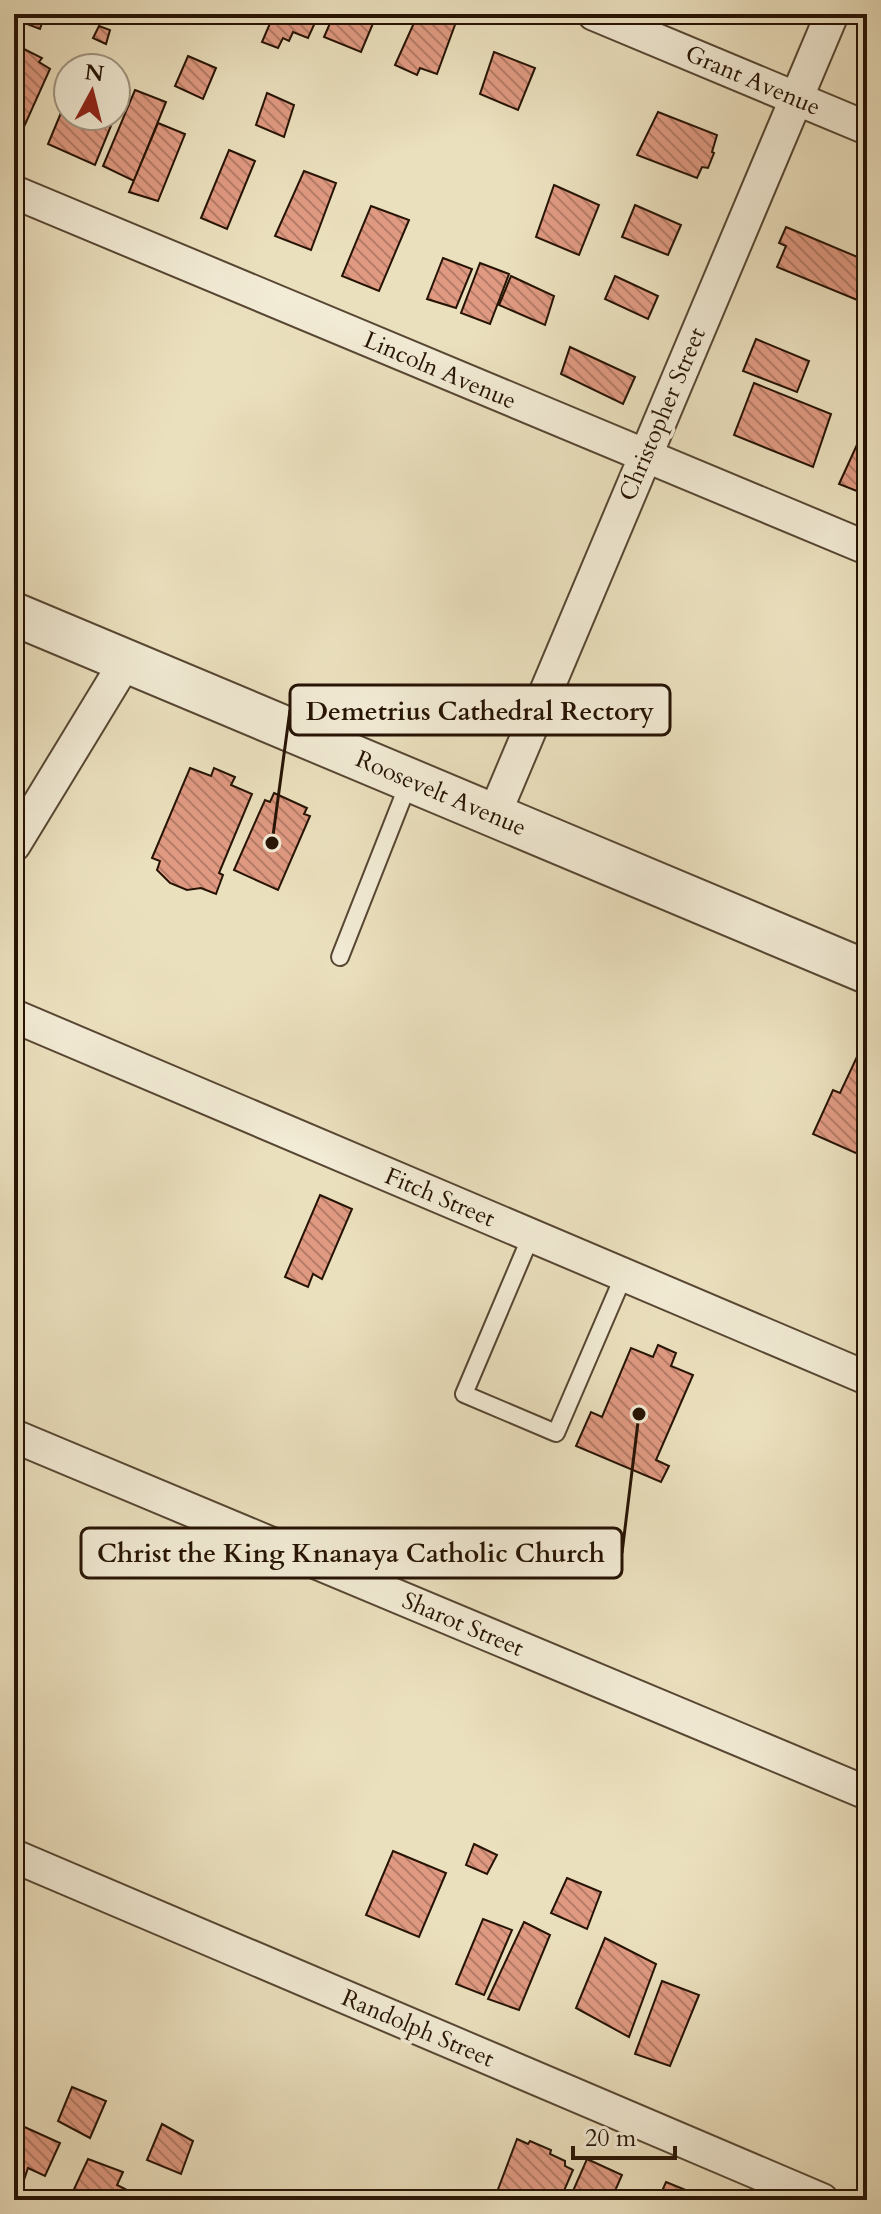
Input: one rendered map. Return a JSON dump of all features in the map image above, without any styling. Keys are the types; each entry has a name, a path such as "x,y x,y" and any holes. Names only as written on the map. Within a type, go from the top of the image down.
{"street":[{"name":"Grant Avenue","path":"594,14 867,128"},
{"name":"Christopher Street","path":"494,815 832,14"},
{"name":"Lincoln Avenue","path":"14,192 867,548"},
{"name":"Roosevelt Avenue","path":"14,614 867,972"},
{"path":"14,845 126,661"},
{"name":"Fitch Street","path":"14,1016 867,1378"},
{"name":"Sharot Street","path":"14,1436 867,1793"},
{"name":"Randolph Street","path":"14,1856 822,2200"}],"lane":[{"path":"340,957 410,780"},
{"path":"531,1236 464,1394 556,1433 624,1275"}],"building":[{"path":"14,14 45,14 40,29 14,19"},
{"path":"274,14 319,14 308,38 293,32 289,41 283,38 278,48 262,42"},
{"path":"334,14 377,14 361,52 324,37"},
{"path":"418,14 438,14 456,22 437,74 420,68 417,75 395,65"},
{"path":"99,26 110,30 106,44 93,38"},
{"path":"16,45 42,58 39,62 50,69 23,129 14,125"},
{"path":"494,52 535,68 518,110 480,94"},
{"path":"188,56 216,68 203,99 175,86"},
{"path":"135,90 166,102 134,181 103,166 117,132 132,132 132,97"},
{"path":"267,93 294,105 284,137 256,125"},
{"path":"658,112 717,135 708,168 702,167 697,178 637,155"},
{"path":"158,123 185,134 158,201 129,192"},
{"path":"53,132 108,132 95,165 48,144"},
{"path":"229,150 255,161 227,229 201,218"},
{"path":"304,171 336,183 311,250 275,236"},
{"path":"554,185 599,205 579,255 536,237"},
{"path":"635,205 681,225 668,255 622,237"},
{"path":"371,206 409,220 379,291 342,276"},
{"path":"786,227 867,261 867,304 777,267 786,246 779,243"},
{"path":"443,258 472,269 456,308 427,299"},
{"path":"480,263 509,274 490,324 461,313"},
{"path":"511,276 554,296 545,325 499,305"},
{"path":"615,276 658,296 648,319 605,299"},
{"path":"756,339 809,361 797,392 743,371"},
{"path":"570,347 635,377 623,404 561,374"},
{"path":"754,383 831,414 813,467 734,435"},
{"path":"867,423 867,495 839,484"},
{"path":"190,768 211,776 214,768 235,777 231,785 252,794 219,873 223,875 216,894 201,888 187,890 170,883 157,870 160,861 152,858"},
{"path":"274,793 307,808 304,814 310,816 278,890 234,870 265,800 270,802"},
{"path":"864,1042 867,1044 867,1158 813,1134 833,1090 840,1093"},
{"path":"320,1195 352,1209 322,1279 313,1274 308,1287 285,1277"},
{"path":"658,1345 676,1353 671,1366 693,1375 656,1460 669,1466 661,1482 576,1446 591,1412 602,1417 631,1348 653,1357"},
{"path":"474,1844 497,1855 487,1874 466,1865"},
{"path":"393,1851 446,1873 419,1937 366,1915"},
{"path":"567,1878 601,1892 587,1929 551,1913"},
{"path":"483,1919 512,1930 484,1995 456,1984"},
{"path":"524,1922 550,1935 519,2010 488,1999"},
{"path":"605,1938 656,1964 629,2037 576,2008"},
{"path":"662,1981 699,1995 670,2066 635,2054"},
{"path":"72,2087 106,2101 90,2138 58,2121"},
{"path":"162,2124 193,2141 181,2174 147,2160"},
{"path":"20,2125 60,2143 45,2176 28,2168 21,2189 14,2186 14,2131 17,2133"},
{"path":"517,2139 551,2150 550,2154 565,2161 565,2166 573,2170 560,2200 494,2200"},
{"path":"88,2159 123,2172 117,2185 129,2191 124,2200 69,2200"},
{"path":"587,2159 622,2175 611,2200 569,2200"},
{"path":"666,2182 710,2200 658,2200"}],"place":[{"name":"Demetrius Cathedral Rectory","path":"272,843"},
{"name":"Christ the King Knanaya Catholic Church","path":"639,1414"}]}
